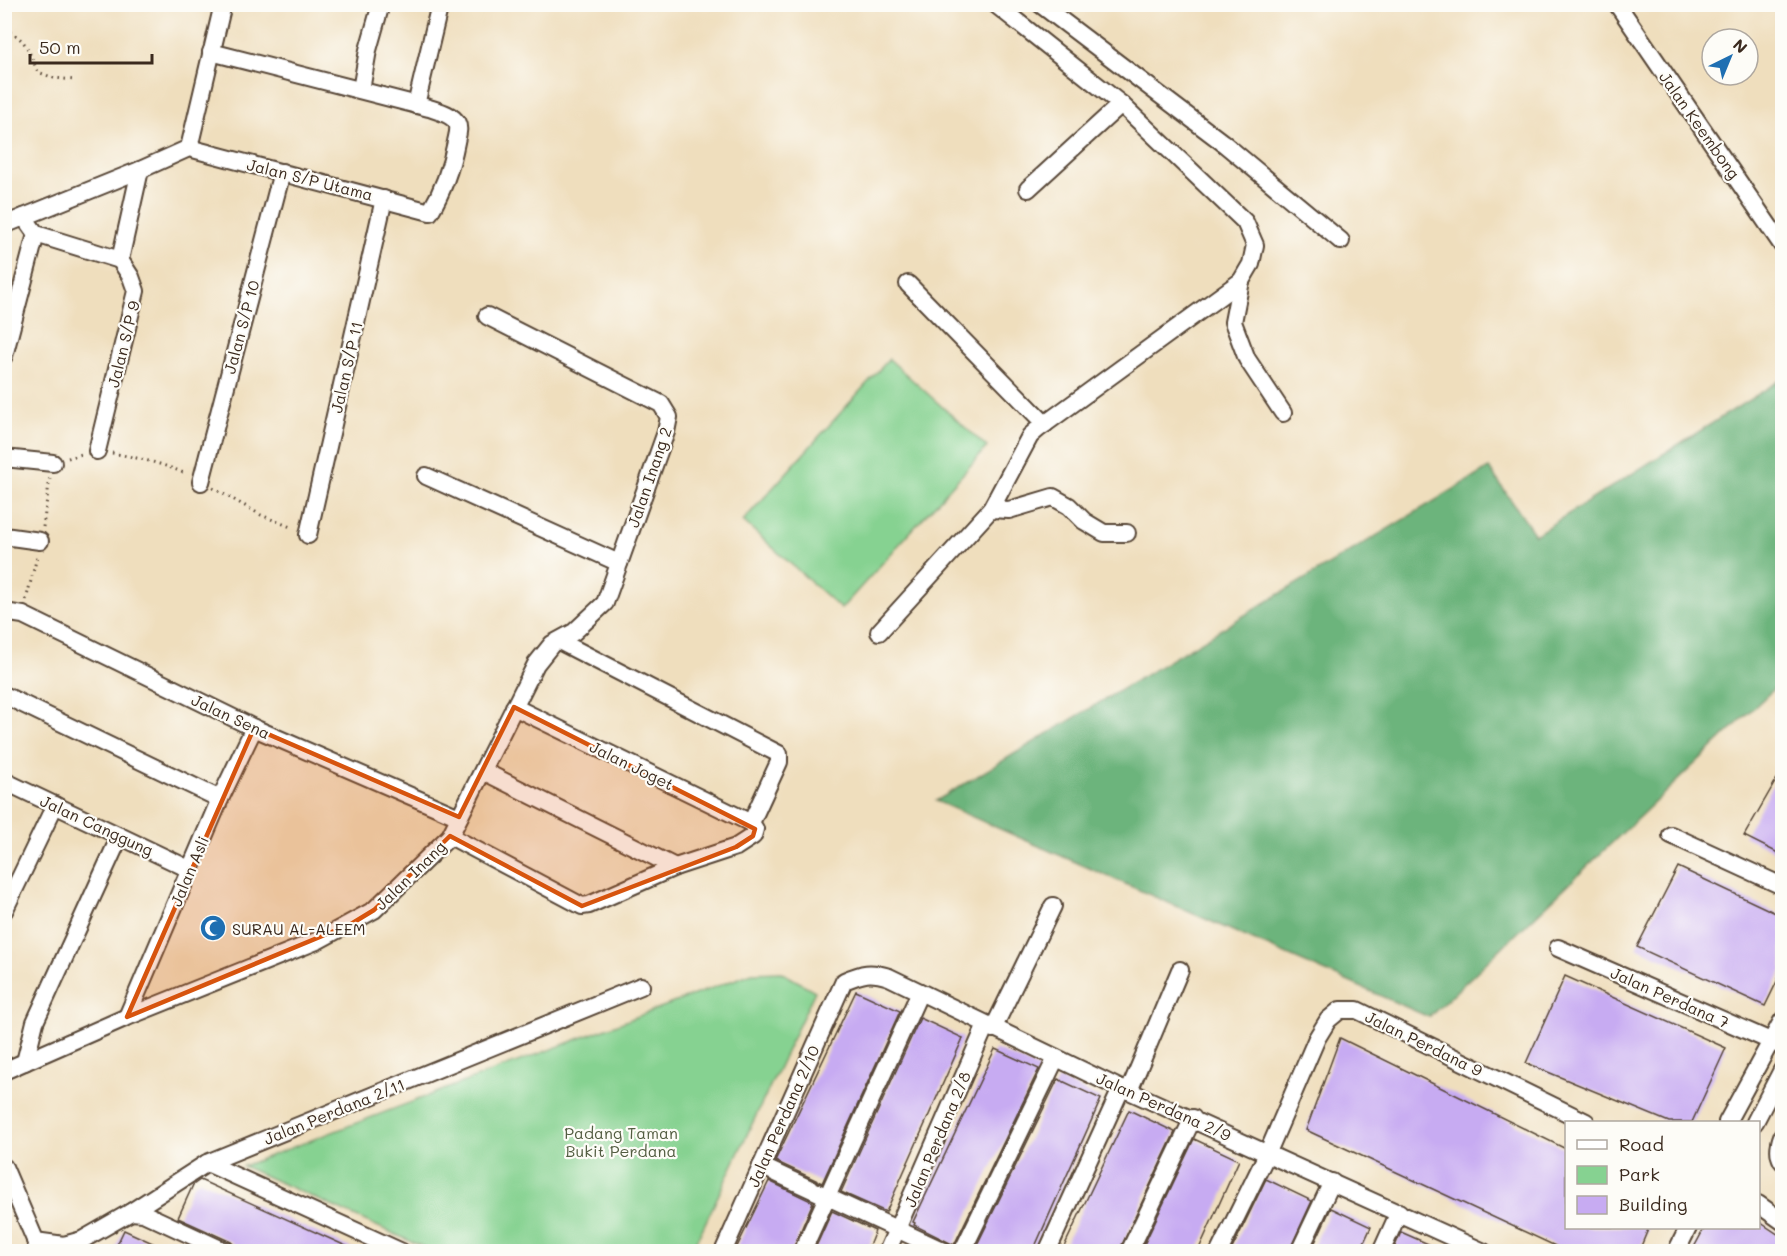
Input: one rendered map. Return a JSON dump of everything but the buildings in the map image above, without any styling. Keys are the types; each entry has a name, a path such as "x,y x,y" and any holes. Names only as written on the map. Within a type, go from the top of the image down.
{"street":[{"path":"4,225 189,148 223,4"},
{"path":"361,90 368,50 381,4"},
{"path":"211,52 416,105 441,4"},
{"path":"995,4 1121,104 1245,222 1255,245 1251,264 1241,281 1233,322 1247,359 1283,413"},
{"path":"1040,4 1221,142 1341,241"},
{"name":"Jalan Keembong","path":"1617,4 1782,245"},
{"path":"1028,189 1121,104"},
{"name":"Jalan S/P Utama","path":"189,148 430,212 442,194 451,171 459,129 450,116 416,105"},
{"path":"24,217 36,234 120,260 140,170"},
{"name":"Jalan S/P 10","path":"201,482 282,172"},
{"name":"Jalan S/P 11","path":"308,535 384,199"},
{"path":"4,356 36,234"},
{"name":"Jalan S/P 9","path":"97,451 136,291 131,276 120,260"},
{"path":"879,632 991,509 1030,436 1241,281"},
{"path":"908,284 1045,424"},
{"name":"Jalan Inang 2","path":"487,316 661,404 669,417 666,432 604,603 574,632 556,643"},
{"path":"4,458 53,463"},
{"path":"426,476 619,563"},
{"path":"991,509 1009,510 1053,497 1069,506 1084,521 1104,532 1127,533"},
{"path":"4,536 40,541"},
{"name":"Jalan Sena","path":"4,612 23,615 254,728 459,817"},
{"path":"450,836 582,906 675,867 735,846 753,836 755,829 751,823 779,762 779,754 556,643"},
{"name":"Jalan Inang","path":"4,1071 128,1017 319,940 374,910 450,836 536,664 556,643"},
{"path":"4,695 220,799"},
{"name":"Jalan Joget","path":"514,707 751,823"},
{"name":"Jalan Asli","path":"128,1017 189,869 254,728"},
{"path":"483,771 675,867"},
{"name":"Jalan Canggung","path":"4,781 189,869"},
{"path":"4,911 55,805"},
{"path":"1671,835 1782,886"},
{"path":"25,1062 35,1022 120,836"},
{"name":"Jalan Perdana 2/8","path":"887,1251 990,1027 1053,906"},
{"name":"Jalan Perdana 7","path":"1558,948 1777,1044"},
{"path":"1047,1251 1180,970"},
{"name":"Jalan Perdana 2/9","path":"844,981 860,974 874,973 889,977 1125,1090 1193,1118 1484,1251"},
{"name":"Jalan Perdana 2/10","path":"723,1251 844,981"},
{"name":"Jalan Perdana 2/11","path":"39,1249 64,1245 83,1246 207,1163 641,986"},
{"path":"802,1251 921,992"},
{"name":"Jalan Perdana 9","path":"1268,1152 1317,1038 1328,1020 1340,1010 1357,1010 1584,1121"},
{"path":"1728,1121 1777,1044 1782,1021"},
{"path":"962,1251 1056,1058"},
{"path":"1756,1121 1782,1070"},
{"path":"1129,1251 1193,1118"},
{"path":"1782,1136 1780,1142 1782,1161"},
{"path":"1219,1251 1268,1152"},
{"path":"207,1163 402,1251"},
{"path":"761,1166 946,1251"},
{"path":"4,1167 39,1249"},
{"path":"1299,1251 1332,1182"},
{"path":"1760,1205 1782,1221"},
{"path":"131,1212 144,1213 227,1251"},
{"path":"1381,1251 1399,1212"},
{"path":"1676,1251 1687,1229"}],"path":[{"path":"4,30 25,42 38,72 54,78 75,80"},
{"path":"53,463 78,454 97,451 144,459 170,467 261,515 308,535"}],"highlighted area":[{"path":"514,707 755,829 753,836 736,847 582,906 450,836 374,910 351,924 127,1017 254,728 459,817"}],"green space":[{"path":"889,359 987,447 841,609 743,521"},
{"path":"1782,379 1782,681 1429,1017 936,801 1489,468 1535,535"},
{"name":"Padang Taman Bukit Perdana","path":"781,972 815,991 692,1251 432,1251 243,1166 752,973"}],"place":[{"name":"SURAU AL-ALEEM","path":"213,928"}]}
